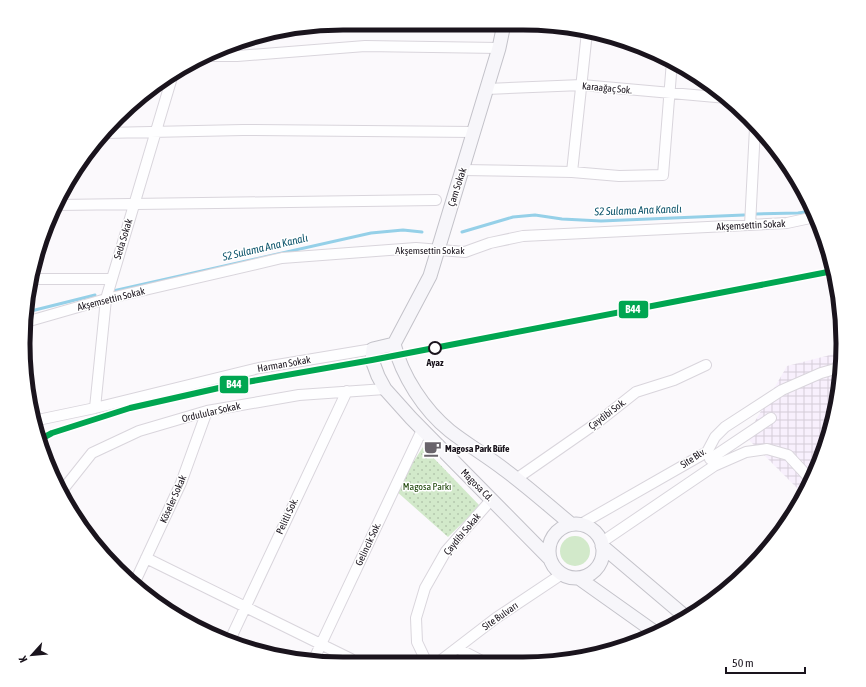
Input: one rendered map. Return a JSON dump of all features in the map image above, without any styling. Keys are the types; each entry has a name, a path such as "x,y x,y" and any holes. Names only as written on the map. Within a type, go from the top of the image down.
{"main road":[{"name":"Çam Sokak","path":"394,344 430,276 487,89 503,30"},
{"path":"373,349 394,344 397,355 410,383 426,406 448,430 576,524 594,531 602,544 682,613"},
{"name":"Magosa Cd.","path":"373,349 372,360 385,389 422,430 550,558"},
{"path":"576,524 563,527 555,533 548,550 552,566 562,574 580,579 651,629"},
{"path":"580,579 587,576 599,566 602,559 602,544"}],"street":[{"path":"572,172 587,37"},
{"path":"219,56 237,56 365,46 499,48"},
{"path":"463,170 572,172 619,176 663,175 668,93 671,68"},
{"name":"Seda Sokak","path":"95,408 106,299 170,83"},
{"name":"Karaağaç Sok.","path":"487,89 582,85 715,97"},
{"path":"112,133 243,130 474,132"},
{"path":"750,225 754,133"},
{"path":"62,205 436,200"},
{"name":"Akşemsettin Sokak","path":"31,320 106,299 282,258 416,248 466,252 490,243 523,236 787,223 810,218"},
{"path":"37,279 111,279"},
{"name":"Harman Sokak","path":"40,420 95,408 259,368 373,349"},
{"name":"Çaydibi Sok.","path":"516,479 598,422 636,392 674,380 706,365"},
{"name":"Site Blv.","path":"602,544 710,459 715,437 725,427 782,390 821,373 834,369"},
{"name":"Ordulular Sokak","path":"65,487 92,453 139,431 207,411 299,395 385,389"},
{"name":"Pelitli Sok.","path":"232,636 347,391"},
{"name":"Köseler Sokak","path":"137,579 182,483 207,411"},
{"path":"710,459 772,418"},
{"name":"Gelincik Sok.","path":"316,655 422,430"},
{"path":"710,459 767,449 788,455 807,475"},
{"name":"Site Blv.","path":"576,524 710,459"},
{"name":"Çaydibi Sokak","path":"424,657 417,642 416,618 425,588 446,551 491,500"},
{"path":"146,558 347,657"},
{"name":"Site Bulvarı","path":"445,657 496,618 562,574"},
{"path":"457,648 474,657"}],"shaded area":[{"path":"836,354 830,405 825,425 812,463 799,490 746,437 787,366"}],"green space":[{"name":"Magosa Parkı","path":"423,447 480,506 448,537 395,490"},
{"path":"575,536 586,540 590,551 586,562 575,566 564,562 560,551 564,540"}],"waterway":[{"name":"S2 Sulama Ana Kanalı","path":"756,214 807,212"},
{"name":"S2 Sulama Ana Kanalı","path":"462,232 513,217 535,215 562,219 601,221 744,215"},
{"name":"S2 Sulama Ana Kanalı","path":"113,291 371,233 403,230 422,232"},
{"name":"S2 Sulama Ana Kanalı","path":"32,311 95,295"}],"transit line":[{"name":"B44","path":"45,437 52,433 130,408 241,383 372,360 828,272"}],"place":[{"name":"Ayaz","path":"435,348"},
{"name":"Magosa Park Büfe","path":"432,448"}]}
